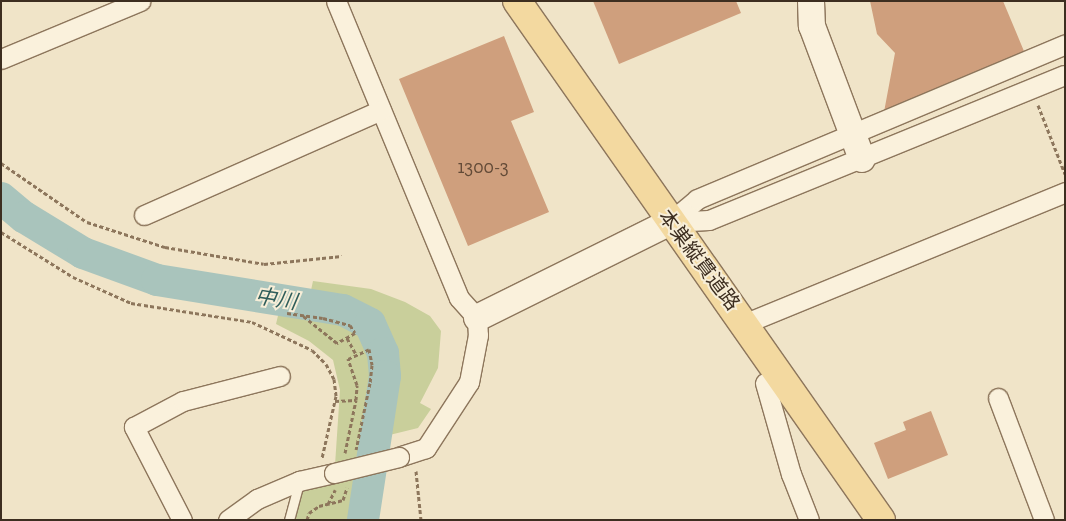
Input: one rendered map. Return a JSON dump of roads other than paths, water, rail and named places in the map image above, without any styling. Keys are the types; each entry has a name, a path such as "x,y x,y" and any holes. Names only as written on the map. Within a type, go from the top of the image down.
{"main road":[{"name":"本巣縦貫道路","path":"498,1 664,226 746,323 881,520"},
{"name":"本巣縦貫道路","path":"517,1 765,383 860,520"}],"street":[{"path":"1,59 140,1"},
{"path":"228,520 257,499 299,481 333,477 426,448 469,382 476,352 477,318 459,298 336,1"},
{"path":"811,1 812,26 862,159"},
{"path":"477,318 664,226 697,198 1065,44"},
{"path":"664,226 709,220 1065,75"},
{"path":"144,215 380,110"},
{"path":"746,323 1065,192"},
{"path":"182,520 134,427 183,401 280,376"},
{"path":"765,383 791,474 809,520"},
{"path":"998,398 1044,520"}],"lane":[{"path":"289,520 299,481"}],"waterway":[{"name":"中川","path":"1,198 24,217 83,253 157,280 343,310 370,324 383,353 385,376 363,520"}]}
